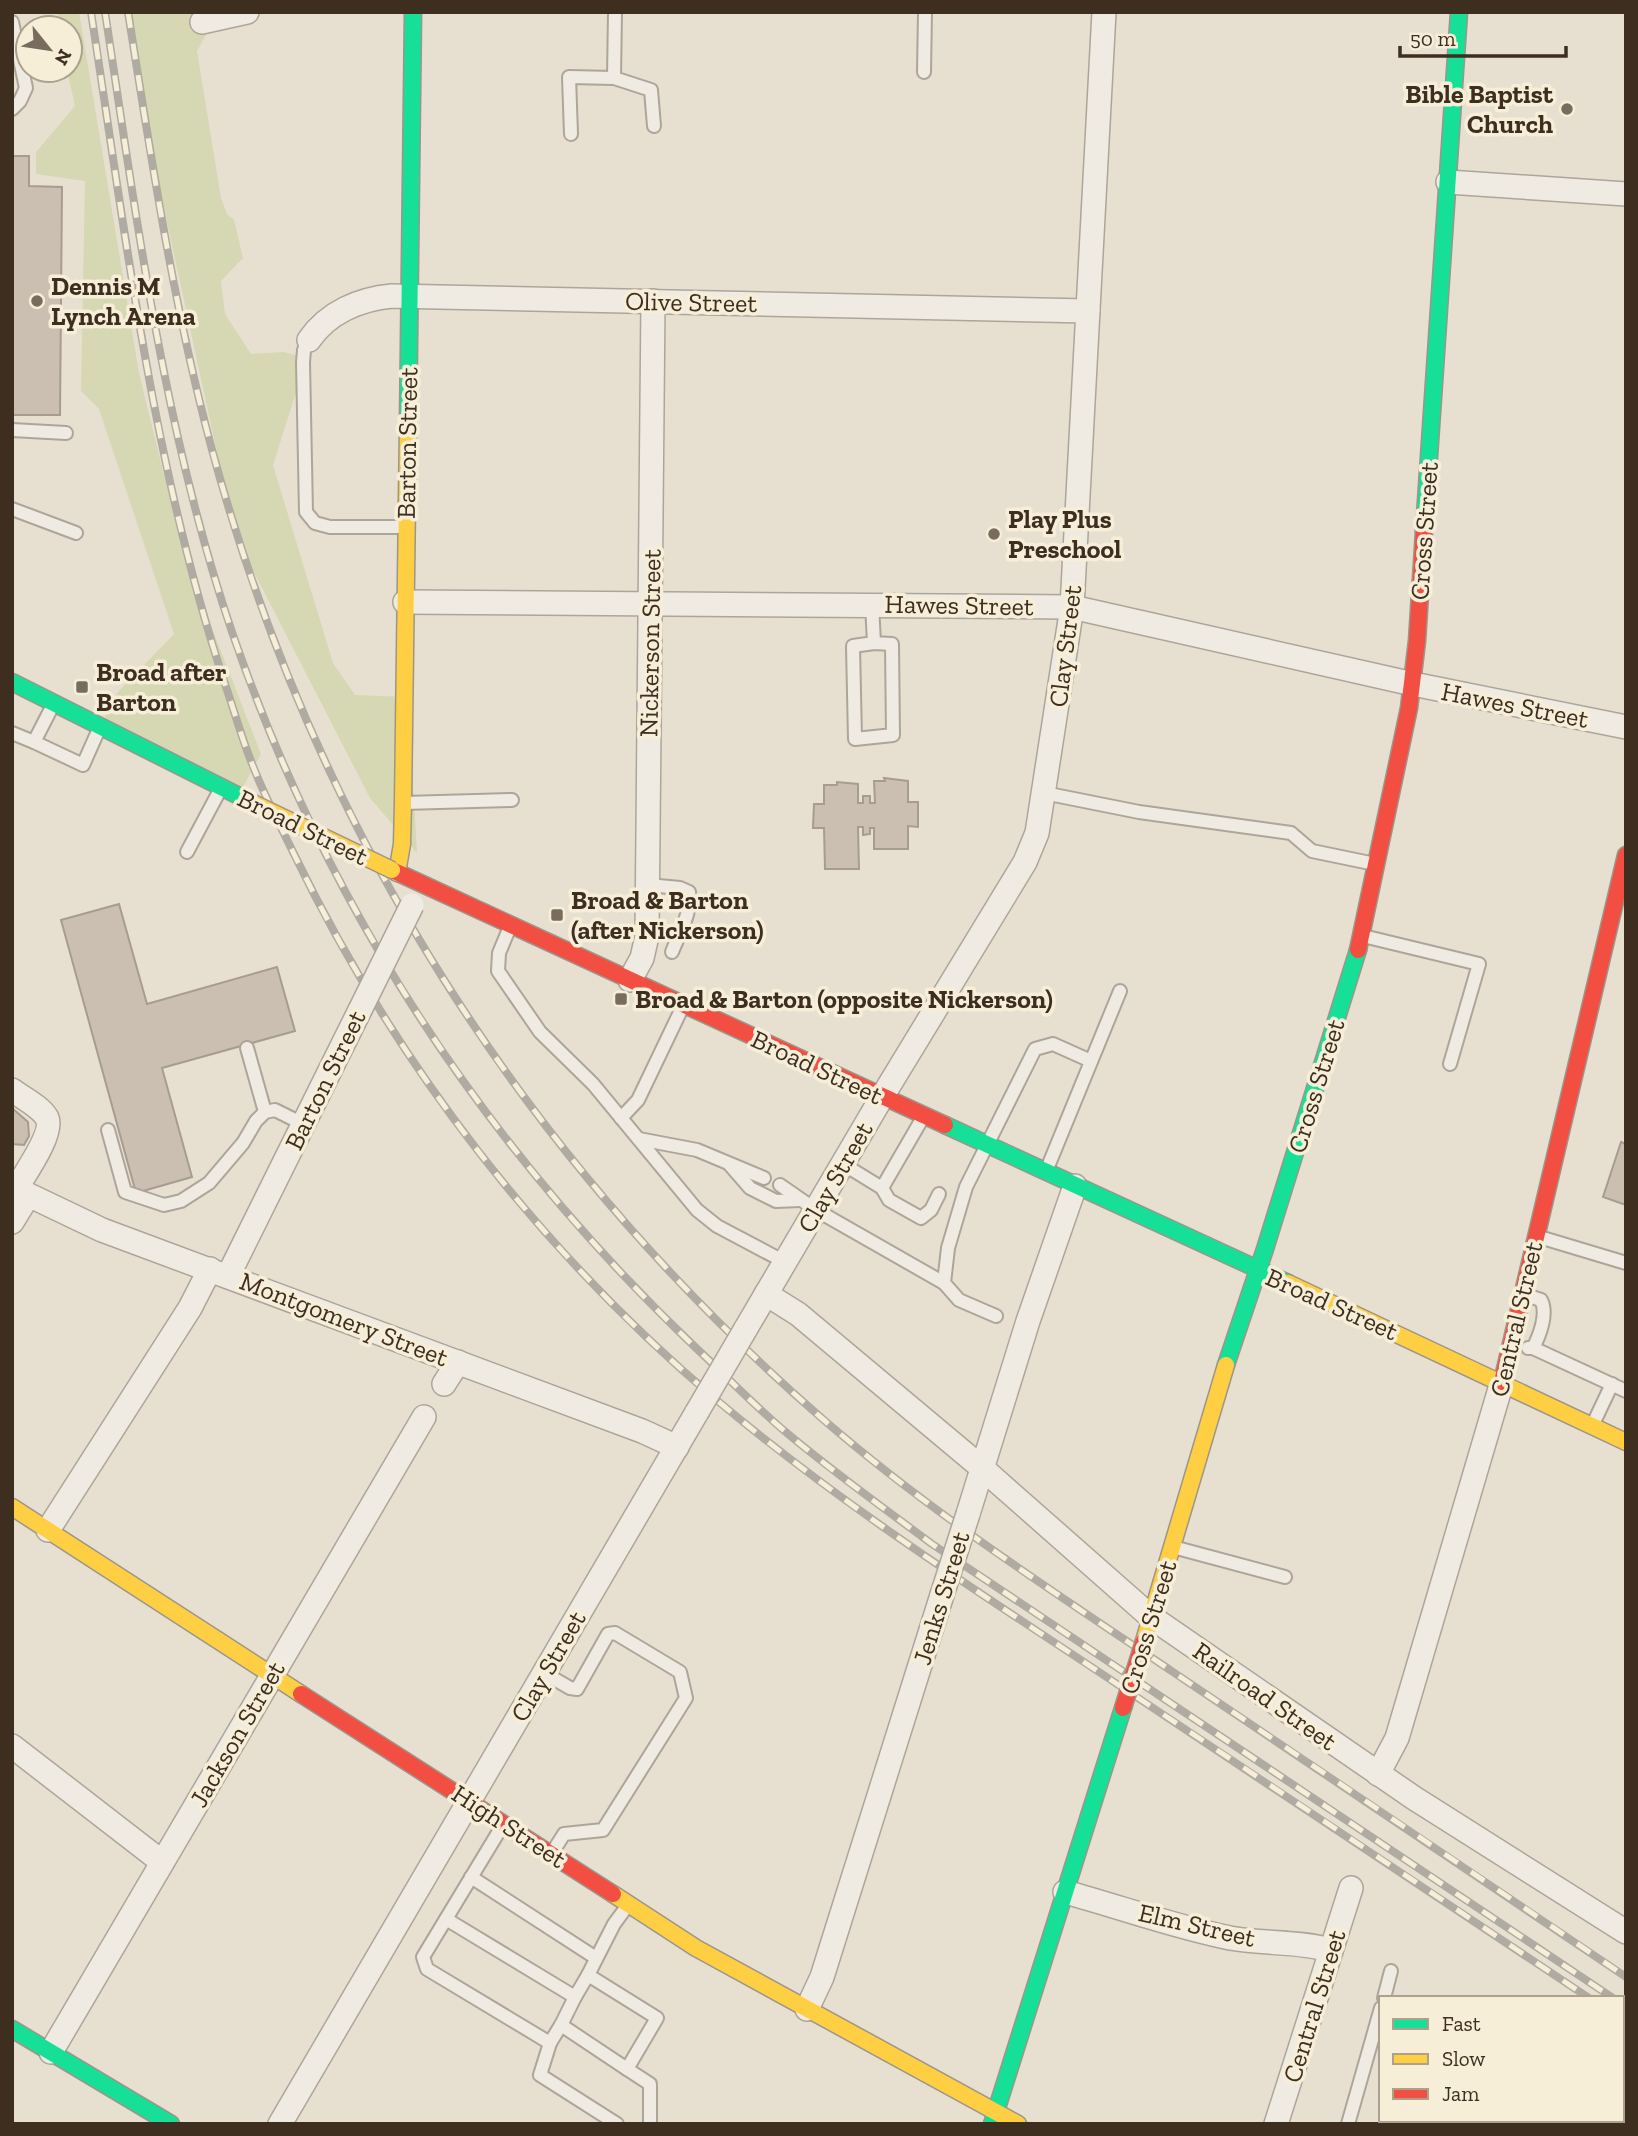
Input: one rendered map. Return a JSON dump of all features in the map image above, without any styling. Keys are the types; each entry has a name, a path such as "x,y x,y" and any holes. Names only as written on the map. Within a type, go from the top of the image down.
{"main road":[{"name":"Barton Street","path":"394,872 402,844 403,803 413,12"},
{"name":"Cross Street","path":"994,2118 1173,1547 1237,1327 1362,936 1378,865 1413,684 1459,12"},
{"name":"Broad Street","path":"12,682 394,872 417,895 511,926 1502,1382 1626,1442"},
{"name":"Central Street","path":"1502,1382 1626,856"},
{"name":"High Street","path":"12,1507 724,1965 807,2009 994,2118 1018,2124"},
{"path":"12,2029 171,2124"}],"street":[{"path":"202,22 247,12"},
{"name":"Clay Street","path":"280,2124 785,1262 808,1205 843,1164 1032,848 1044,793 1072,607 1104,12"},
{"path":"1448,183 1626,194"},
{"name":"Olive Street","path":"309,340 324,323 353,305 376,297 1088,311"},
{"name":"Nickerson Street","path":"630,981 645,948 648,886 653,301"},
{"name":"Hawes Street","path":"405,602 1072,607 1413,684 1626,727"},
{"name":"Barton Street","path":"47,1530 190,1308 219,1272 303,1124 417,895"},
{"path":"12,1090 40,1110 48,1123 44,1140 19,1191 12,1222"},
{"name":"Jenks Street","path":"807,2009 822,1977 968,1514 1021,1320 1075,1186"},
{"name":"Montgomery Street","path":"19,1191 103,1230 642,1431 677,1447"},
{"name":"Railroad Street","path":"766,1294 798,1314 982,1468 1151,1618 1378,1774 1626,1932"},
{"path":"444,1384 458,1362"},
{"name":"Central Street","path":"1378,1774 1397,1738 1502,1382"},
{"name":"Jackson Street","path":"51,2052 424,1417"},
{"path":"12,1746 162,1862"},
{"name":"Central Street","path":"1276,2124 1351,1888"},
{"name":"Elm Street","path":"1065,1892 1221,1936 1303,1944 1331,1950"}],"lane":[{"path":"614,78 615,12"},
{"path":"924,72 925,12"},
{"path":"12,22 26,88 20,101 12,109"},
{"path":"571,134 569,77 614,78 651,90 654,126"},
{"path":"309,340 304,350 303,362 304,505 310,518 323,526 406,527"},
{"path":"12,430 66,433"},
{"path":"12,509 76,533"},
{"path":"872,604 874,643"},
{"path":"874,643 892,644 893,735 855,740 853,646 874,643"},
{"path":"34,743 54,703"},
{"path":"12,733 83,765 100,726"},
{"path":"187,852 222,787"},
{"path":"1044,793 1139,812 1291,833 1312,851 1378,865"},
{"path":"403,803 512,800"},
{"path":"648,886 680,888 689,892 691,899 672,952"},
{"path":"511,926 499,953 498,971 549,1042 593,1084 707,1219 785,1262"},
{"path":"1362,936 1479,964 1450,1064"},
{"path":"1046,1173 1120,991"},
{"path":"621,1118 638,1100 684,1005"},
{"path":"944,1283 948,1248 966,1187 1035,1049 1053,1044 1091,1060"},
{"path":"247,1048 265,1112"},
{"path":"108,1130 125,1192 163,1205 181,1201 209,1183 265,1112 275,1110 303,1124"},
{"path":"882,1188 924,1116"},
{"path":"639,1139 697,1150 764,1178"},
{"path":"727,1162 750,1188 776,1200 808,1205"},
{"path":"843,1164 882,1188 889,1200 921,1218 931,1210 939,1194"},
{"path":"780,1185 808,1205 944,1283 960,1300 996,1315"},
{"path":"1535,1236 1626,1263"},
{"path":"1522,1294 1543,1303 1545,1310 1533,1348"},
{"path":"1510,1344 1533,1348 1626,1391"},
{"path":"1592,1426 1612,1384"},
{"path":"1173,1547 1284,1577"},
{"path":"544,1674 577,1689 608,1634 615,1633 680,1672 686,1698 603,1830 564,1835 552,1853"},
{"path":"504,1822 423,1957 427,1969 550,2043"},
{"path":"471,1877 596,1958"},
{"path":"617,2124 540,2075 550,2043 614,1924 629,1903"},
{"path":"446,1919 575,1997"},
{"path":"1385,1996 1391,1971"},
{"path":"587,1975 657,2018 627,2069"},
{"path":"1348,2124 1379,2015"},
{"path":"561,2025 650,2084 650,2124"}],"green space":[{"path":"57,12 79,14 57,14"},
{"path":"130,12 199,12 214,20 197,51 221,198 227,214 234,220 243,258 221,281 225,314 251,354 284,352 307,358 273,465 333,663 355,695 408,697 417,853 370,798 240,545 233,526 148,135"},
{"path":"84,42 139,373 163,471 212,628 261,754 239,794 100,726 118,692 174,634 99,409 81,391 85,181 36,174 36,152 75,106 70,84 84,84"}],"building":[{"name":"Dennis M Lynch Arena","path":"12,156 29,156 29,186 62,187 60,415 12,415"},
{"path":"884,778 908,781 908,802 918,802 918,827 908,826 908,849 874,849 874,828 870,828 870,834 863,835 863,827 858,827 859,869 825,869 824,828 813,828 814,804 824,804 824,785 837,785 837,782 858,784 858,803 863,803 863,796 870,796 870,803 875,803 874,781 885,781"},
{"path":"119,904 147,1004 277,967 295,1031 162,1068 192,1177 136,1193 61,920"},
{"path":"12,1108 28,1122 29,1136 24,1145 12,1144"},
{"path":"1621,1142 1626,1144 1626,1205 1603,1197"},
{"path":"1624,2068 1626,2069 1626,2124 1423,2124 1624,2122"}],"railway":[{"path":"91,12 130,267 160,436 200,602 243,739 269,802 334,932 378,1008 426,1081 478,1151 533,1218 592,1283 654,1344 766,1441 864,1514 965,1583 1586,1996"},
{"path":"105,12 141,247 170,403 208,557 232,632 271,734 315,832 365,927 420,1018 481,1106 547,1190 619,1270 748,1398 818,1458 932,1544 1610,1996"},
{"path":"128,12 185,339 211,446 255,587 308,724 371,855 444,980 526,1099 617,1213 717,1320 825,1421 866,1455 952,1521 1039,1582 1626,1977"}],"traffic: fast":[{"path":"408,426 413,12"},
{"path":"1424,531 1459,12"},
{"path":"12,682 253,803"},
{"path":"1226,1365 1358,950"},
{"path":"945,1125 1288,1283"},
{"path":"992,2124 1123,1708"},
{"path":"12,2029 171,2124"}],"traffic: slow":[{"path":"397,873 402,844 408,426"},
{"path":"253,803 392,870"},
{"path":"1288,1283 1626,1442"},
{"path":"1144,1641 1226,1365"},
{"path":"12,1507 301,1694"},
{"path":"613,1894 696,1948 1018,2124"}],"traffic: jam":[{"path":"1358,950 1409,708 1417,641 1424,531"},
{"path":"1502,1382 1626,855"},
{"path":"392,870 945,1125"},
{"path":"1123,1708 1144,1641"},
{"path":"301,1694 613,1894"}],"place":[{"name":"Bible Baptist Church","path":"1567,109"},
{"name":"Dennis M Lynch Arena","path":"37,301"},
{"name":"Play Plus Preschool","path":"994,534"},
{"name":"Broad after Barton","path":"82,687"},
{"name":"Broad & Barton (after Nickerson)","path":"557,915"},
{"name":"Broad & Barton (opposite Nickerson)","path":"621,999"}]}
